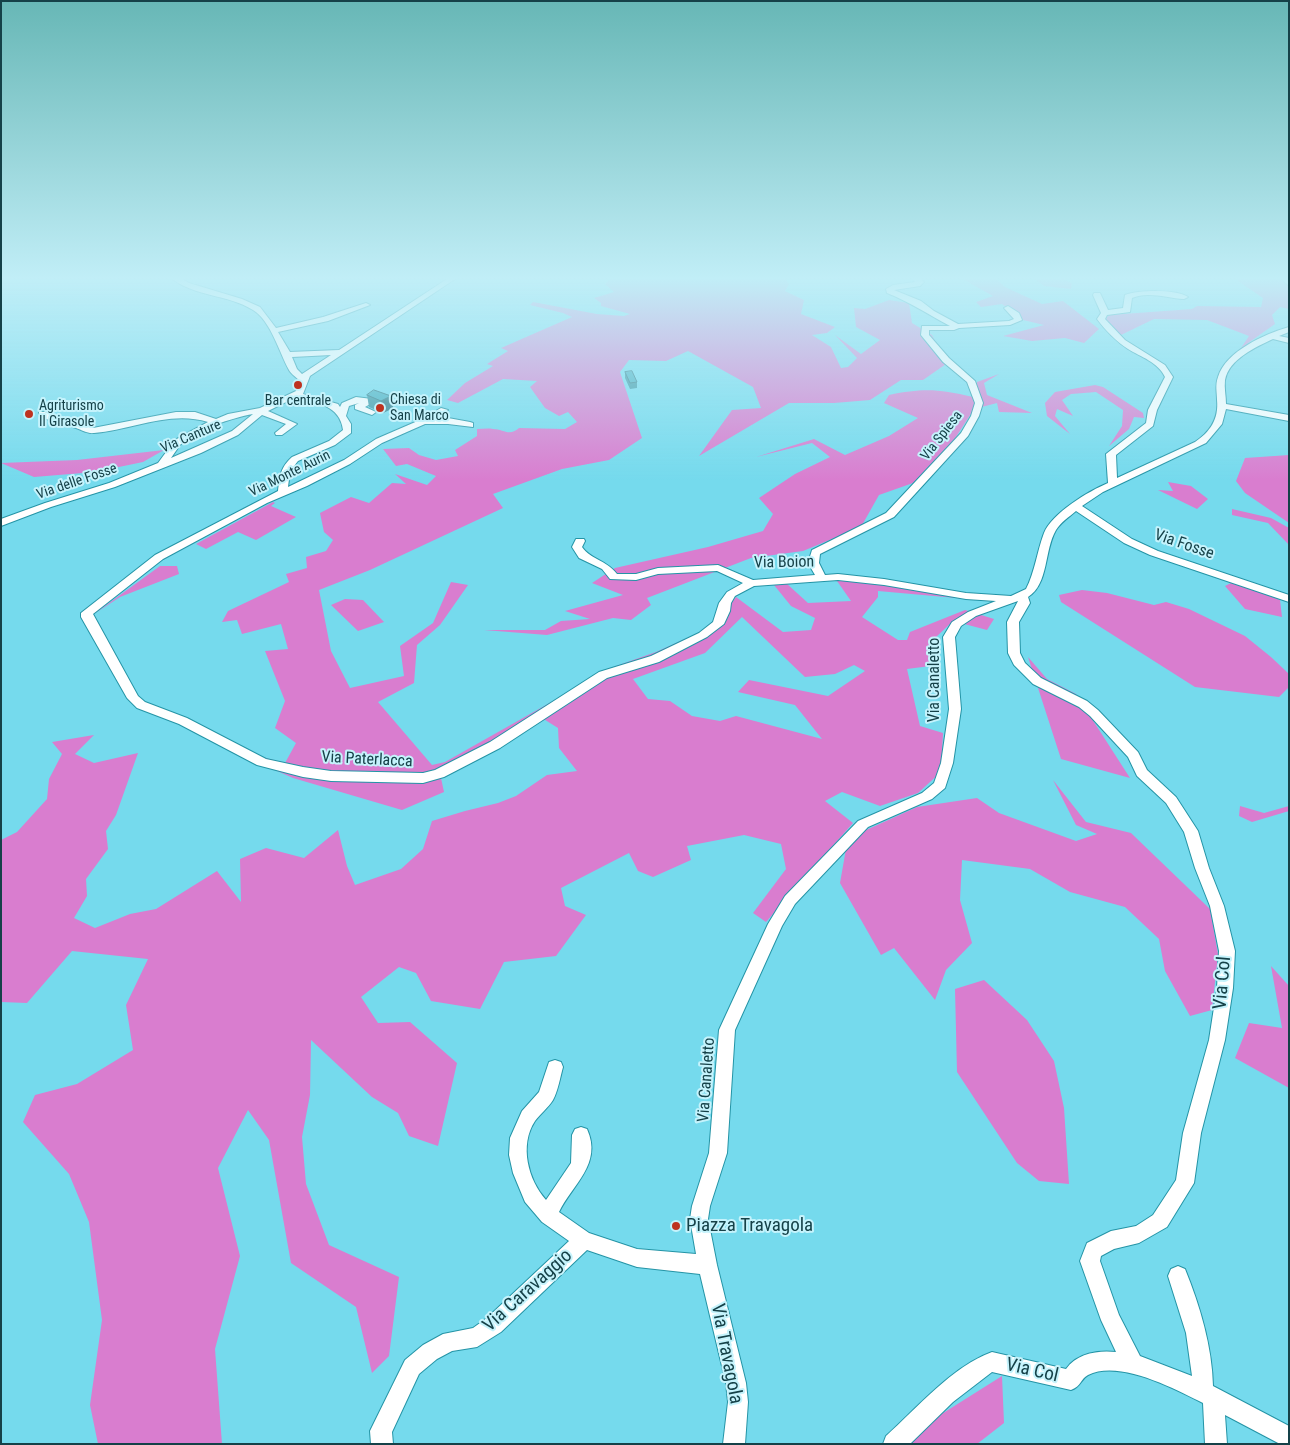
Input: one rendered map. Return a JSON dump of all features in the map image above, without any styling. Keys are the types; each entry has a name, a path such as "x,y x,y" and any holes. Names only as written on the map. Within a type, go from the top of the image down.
{"street":[{"path":"281,344 293,370 303,379"},
{"path":"295,394 300,392 306,375 354,344"},
{"name":"Via Spiesa","path":"822,578 812,564 812,558 816,552 890,515 958,441 975,416 979,403 971,381 946,360 932,344"},
{"path":"1113,484 1111,454 1150,424 1152,409 1163,393 1169,377 1161,366 1126,344"},
{"path":"1016,598 1030,591 1034,584 1050,531 1058,521 1092,494 1206,440 1216,426 1222,406 1220,382 1228,367 1234,360 1258,344"},
{"path":"287,355 342,352"},
{"path":"283,492 283,474 289,464 295,459 339,439 348,431 347,424 335,406 295,394"},
{"name":"Via Canture","path":"161,466 235,433 261,411 295,394"},
{"path":"342,416 345,405 356,400 369,401 358,407 372,412"},
{"path":"1222,406 1289,418"},
{"name":"Via Monte Aurin","path":"169,551 283,492 304,484 397,432 423,422 444,410"},
{"path":"261,411 293,424 279,433"},
{"name":"Via Canture","path":"161,466 178,442 216,422 250,412 261,411"},
{"name":"Via Canture","path":"42,414 60,422 77,425 92,431 176,415 195,415 216,422"},
{"name":"Via Monte Aurin","path":"423,422 448,421 470,425"},
{"name":"Via delle Fosse","path":"1,524 161,466"},
{"name":"Via Fosse","path":"1076,507 1137,545 1289,599"},
{"name":"Via Boion","path":"580,541 577,547 583,556 606,567 614,577 636,577 658,570 718,568 752,583 838,577 884,582 966,596 1016,598"},
{"name":"Via Paterlacca","path":"169,551 87,613 87,617 133,698 142,705 183,721 262,762 303,772 331,776 410,780 439,774 495,745 602,675 655,659 703,635 718,624 724,611 725,603 731,594 752,583"},
{"name":"Via Canaletto","path":"718,1153 727,1030 778,917 790,900 863,824 927,796 940,785 947,763 955,709 950,633 956,624 972,614 1016,598"},
{"name":"Via Col","path":"1016,598 1024,603 1013,622 1014,653 1020,665 1037,681 1083,704 1133,755 1142,773 1171,800 1191,831 1202,868 1217,906 1227,951 1217,1040 1192,1133 1185,1183 1160,1221 1140,1234 1111,1240 1094,1250 1090,1261 1111,1320 1133,1363"},
{"path":"555,1067 546,1096 528,1117 519,1138 518,1156 522,1173 532,1196 549,1216 584,1240 638,1258 707,1265"},
{"path":"549,1216 552,1204 576,1173 581,1160 582,1135"},
{"name":"Via Travagola","path":"718,1153 701,1206 699,1219 707,1265 736,1383 738,1402 734,1444"},
{"name":"Via Caravaggio","path":"382,1444 381,1431 412,1367 430,1352 450,1341 477,1337 494,1325 584,1240"},
{"path":"1178,1276 1197,1333 1216,1444"},
{"name":"Via Col","path":"894,1444 980,1366 992,1362 1070,1380 1083,1366 1097,1361 1133,1363 1208,1394 1289,1436"}],"shaded area":[{"path":"509,344 827,344 831,347 841,368 848,367 857,358 844,344 848,344 861,354 874,344 937,344 946,364 923,380 901,380 870,400 834,403 789,403 699,456 732,410 761,408 753,387 688,351 666,361 629,360 620,372 642,438 609,460 562,469 493,494 503,508 370,570 319,590 331,651 350,688 404,676 400,646 433,623 451,582 468,585 440,625 417,645 414,683 378,702 432,765 445,762 553,701 599,672 656,652 696,634 713,624 736,597 783,632 811,630 815,618 791,606 774,585 786,583 808,603 851,601 837,581 873,577 990,601 878,591 878,597 862,617 898,640 907,640 910,632 965,610 994,619 987,630 953,621 934,639 938,665 907,669 920,726 943,733 941,772 918,793 880,806 842,792 825,801 853,823 766,922 753,913 786,869 781,844 744,835 687,846 691,860 653,877 638,871 629,853 561,888 565,906 586,915 556,956 504,962 480,1009 431,1001 416,973 399,967 361,997 378,1023 410,1022 457,1063 438,1146 409,1136 398,1113 372,1097 311,1040 310,1095 302,1137 306,1184 329,1245 399,1277 389,1356 372,1373 356,1307 291,1263 269,1140 248,1110 218,1168 240,1256 215,1349 222,1444 98,1444 90,1405 102,1320 89,1222 69,1174 23,1122 35,1095 77,1084 133,1050 126,1005 148,959 72,951 27,1003 1,1002 1,840 17,832 47,799 49,779 62,754 52,742 94,735 75,754 94,763 138,753 116,815 106,831 108,849 86,879 87,896 74,918 95,928 130,914 156,909 217,871 241,902 240,859 266,848 304,858 338,830 347,866 355,885 401,869 423,849 432,821 498,803 516,796 547,775 577,771 559,748 558,728 542,718 441,778 444,792 402,810 293,778 223,747 285,763 296,743 275,728 285,701 265,651 288,649 281,624 242,634 237,620 222,622 228,611 289,582 286,574 307,568 306,557 326,551 333,540 324,532 320,513 351,497 369,503 392,483 406,484 395,474 427,485 436,476 407,464 396,466 383,449 409,448 419,455 436,460 458,456 455,450 477,436 477,429 497,429 512,432 519,428 565,429 577,422 568,412 559,416 545,408 530,387 537,381 503,379 458,403 447,400 465,383 493,366 487,364 508,351 501,348","holes":["742,617 805,677 835,674 854,665 865,671 828,696 749,680 738,692 795,705 822,739 736,716 720,721 692,716 670,701 648,699 633,679 705,653"]},
{"path":"999,374 984,383 987,395 1032,413 999,412 997,403 974,409 954,440 913,483 879,495 861,527 803,551 751,558 647,598 651,605 631,620 613,618 547,635 484,630 545,630 561,621 590,619 565,611 623,595 592,583 615,568 708,547 763,531 773,514 759,498 795,474 830,457 812,443 756,457 814,439 845,455 889,436 918,418 884,403 889,395 931,390 973,397 977,382"},
{"path":"1095,385 1103,387 1143,413 1144,418 1134,417 1129,429 1109,446 1122,426 1123,410 1096,392 1071,394 1062,400 1073,416 1057,409 1055,416 1070,434 1047,416 1045,403 1055,392"},
{"path":"164,450 143,462 95,472 34,477 1,463 77,460"},
{"path":"1289,455 1289,523 1245,493 1236,481 1245,458"},
{"path":"1168,482 1191,486 1208,499 1197,509 1158,490 1173,491"},
{"path":"273,502 275,503 271,506 296,517 256,540 238,532 206,549 196,544"},
{"path":"1232,509 1271,518 1289,528 1289,545 1268,523 1232,515"},
{"path":"160,566 177,566 179,574 120,597 94,614"},
{"path":"1233,582 1280,600 1282,617 1245,609 1225,586"},
{"path":"1082,590 1107,593 1154,605 1166,602 1189,609 1245,636 1289,674 1289,687 1279,697 1195,687 1061,602 1059,595"},
{"path":"345,599 363,600 384,622 358,631 331,605"},
{"path":"1028,657 1047,679 1076,694 1130,778 1061,759"},
{"path":"1053,780 1086,822 1131,833 1210,909 1218,954 1212,1010 1190,1016 1165,971 1159,939 1125,907 1070,892 1030,869 962,860 960,900 972,943 946,970 935,1000 894,948 881,955 840,883 846,849 864,831 917,807 977,798 999,813 1076,841 1097,834 1076,825"},
{"path":"1240,806 1264,813 1289,806 1289,811 1252,822 1239,816"},
{"path":"1271,966 1289,986 1289,1088 1235,1058 1249,1023 1282,1028"},
{"path":"984,980 1027,1020 1054,1061 1064,1108 1069,1184 1039,1181 1017,1163 957,1072 955,989"},
{"path":"1002,1376 1004,1423 977,1444 894,1444"}],"building":[{"path":"632,371 637,382 630,383 625,372"},
{"path":"374,390 391,396 381,401 367,395"}],"place":[{"name":"Bar centrale","path":"298,385"},
{"name":"Chiesa di San Marco","path":"380,408"},
{"name":"Agriturismo Il Girasole","path":"29,414"},
{"name":"Piazza Travagola","path":"676,1226"}]}
